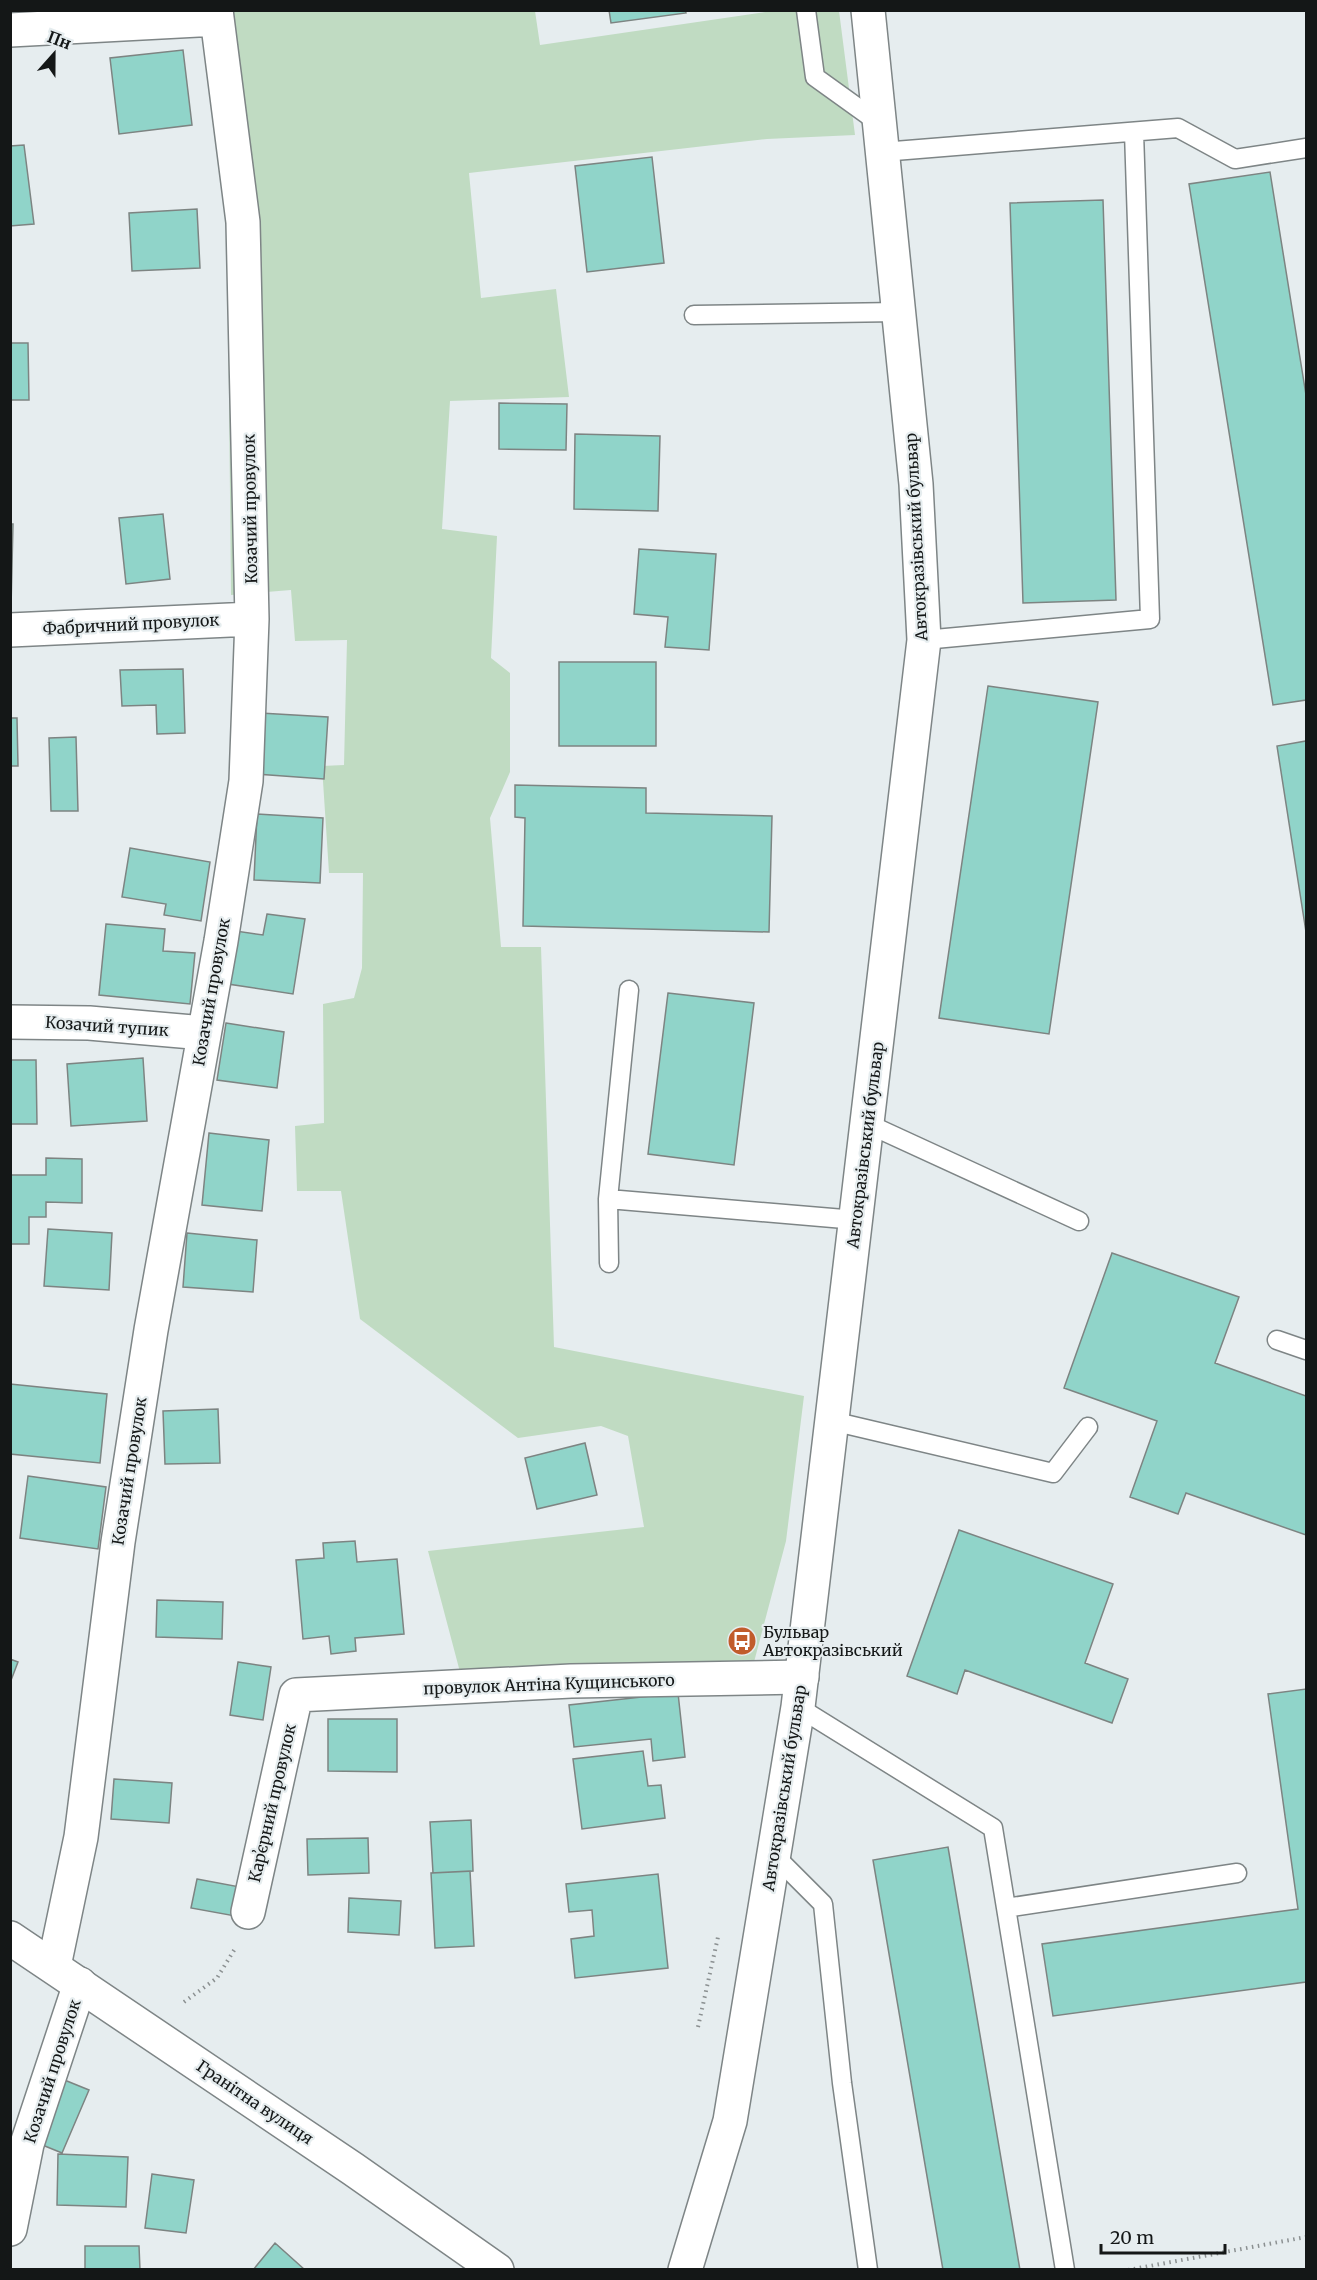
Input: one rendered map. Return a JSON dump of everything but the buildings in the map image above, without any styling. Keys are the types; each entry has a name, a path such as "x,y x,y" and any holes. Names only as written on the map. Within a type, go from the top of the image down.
{"street":[{"name":"Автокразівський бульвар","path":"685,2270 730,2121 800,1692 924,640 916,484 868,10"},
{"path":"10,30 216,15"},
{"name":"Козачий провулок","path":"10,2229 27,2144 67,1975 81,1837 118,1542 151,1330 221,941 246,781 252,619 243,222 216,15"},
{"name":"Фабричний провулок","path":"10,630 252,619"},
{"name":"Козачий тупик","path":"10,1022 89,1023 204,1033"},
{"name":"провулок Антіна Кущинського","path":"296,1695 571,1681 800,1692"},
{"name":"Карʼєрний провулок","path":"248,1912 296,1695"},
{"name":"Гранітна вулиця","path":"10,1938 497,2270"}],"lane":[{"path":"806,10 815,77 881,138 1134,132 1178,128 1234,159 1306,148"},
{"path":"924,640 1150,619 1134,132"},
{"path":"694,315 899,312"},
{"path":"609,1263 608,1199 629,990"},
{"path":"868,1124 1079,1221"},
{"path":"608,1199 856,1220"},
{"path":"1277,1340 1306,1350"},
{"path":"832,1421 1053,1473 1088,1427"},
{"path":"800,1692 993,1828 1065,2270"},
{"path":"774,1855 823,1904 842,2083 868,2270"},
{"path":"1006,1908 1237,1873"}],"path":[{"path":"184,2002 217,1978 236,1946 248,1912"},
{"path":"698,2026 718,1937"},
{"path":"1128,2270 1306,2237"}],"green space":[{"path":"192,11 535,11 540,45 772,11 839,11 855,135 767,139 469,173 481,298 556,289 569,397 450,401 442,529 497,536 491,658 510,673 510,772 490,818 501,947 541,947 554,1347 804,1396 786,1541 754,1662 460,1672 428,1551 644,1527 628,1436 601,1426 518,1438 360,1319 341,1191 297,1191 295,1126 324,1123 323,1004 354,998 362,968 363,873 329,873 322,766 344,765 347,640 295,641 291,590 231,595 227,196 212,37 193,37"}],"place":[{"name":"Бульвар Автокразівський","path":"742,1641"}]}
